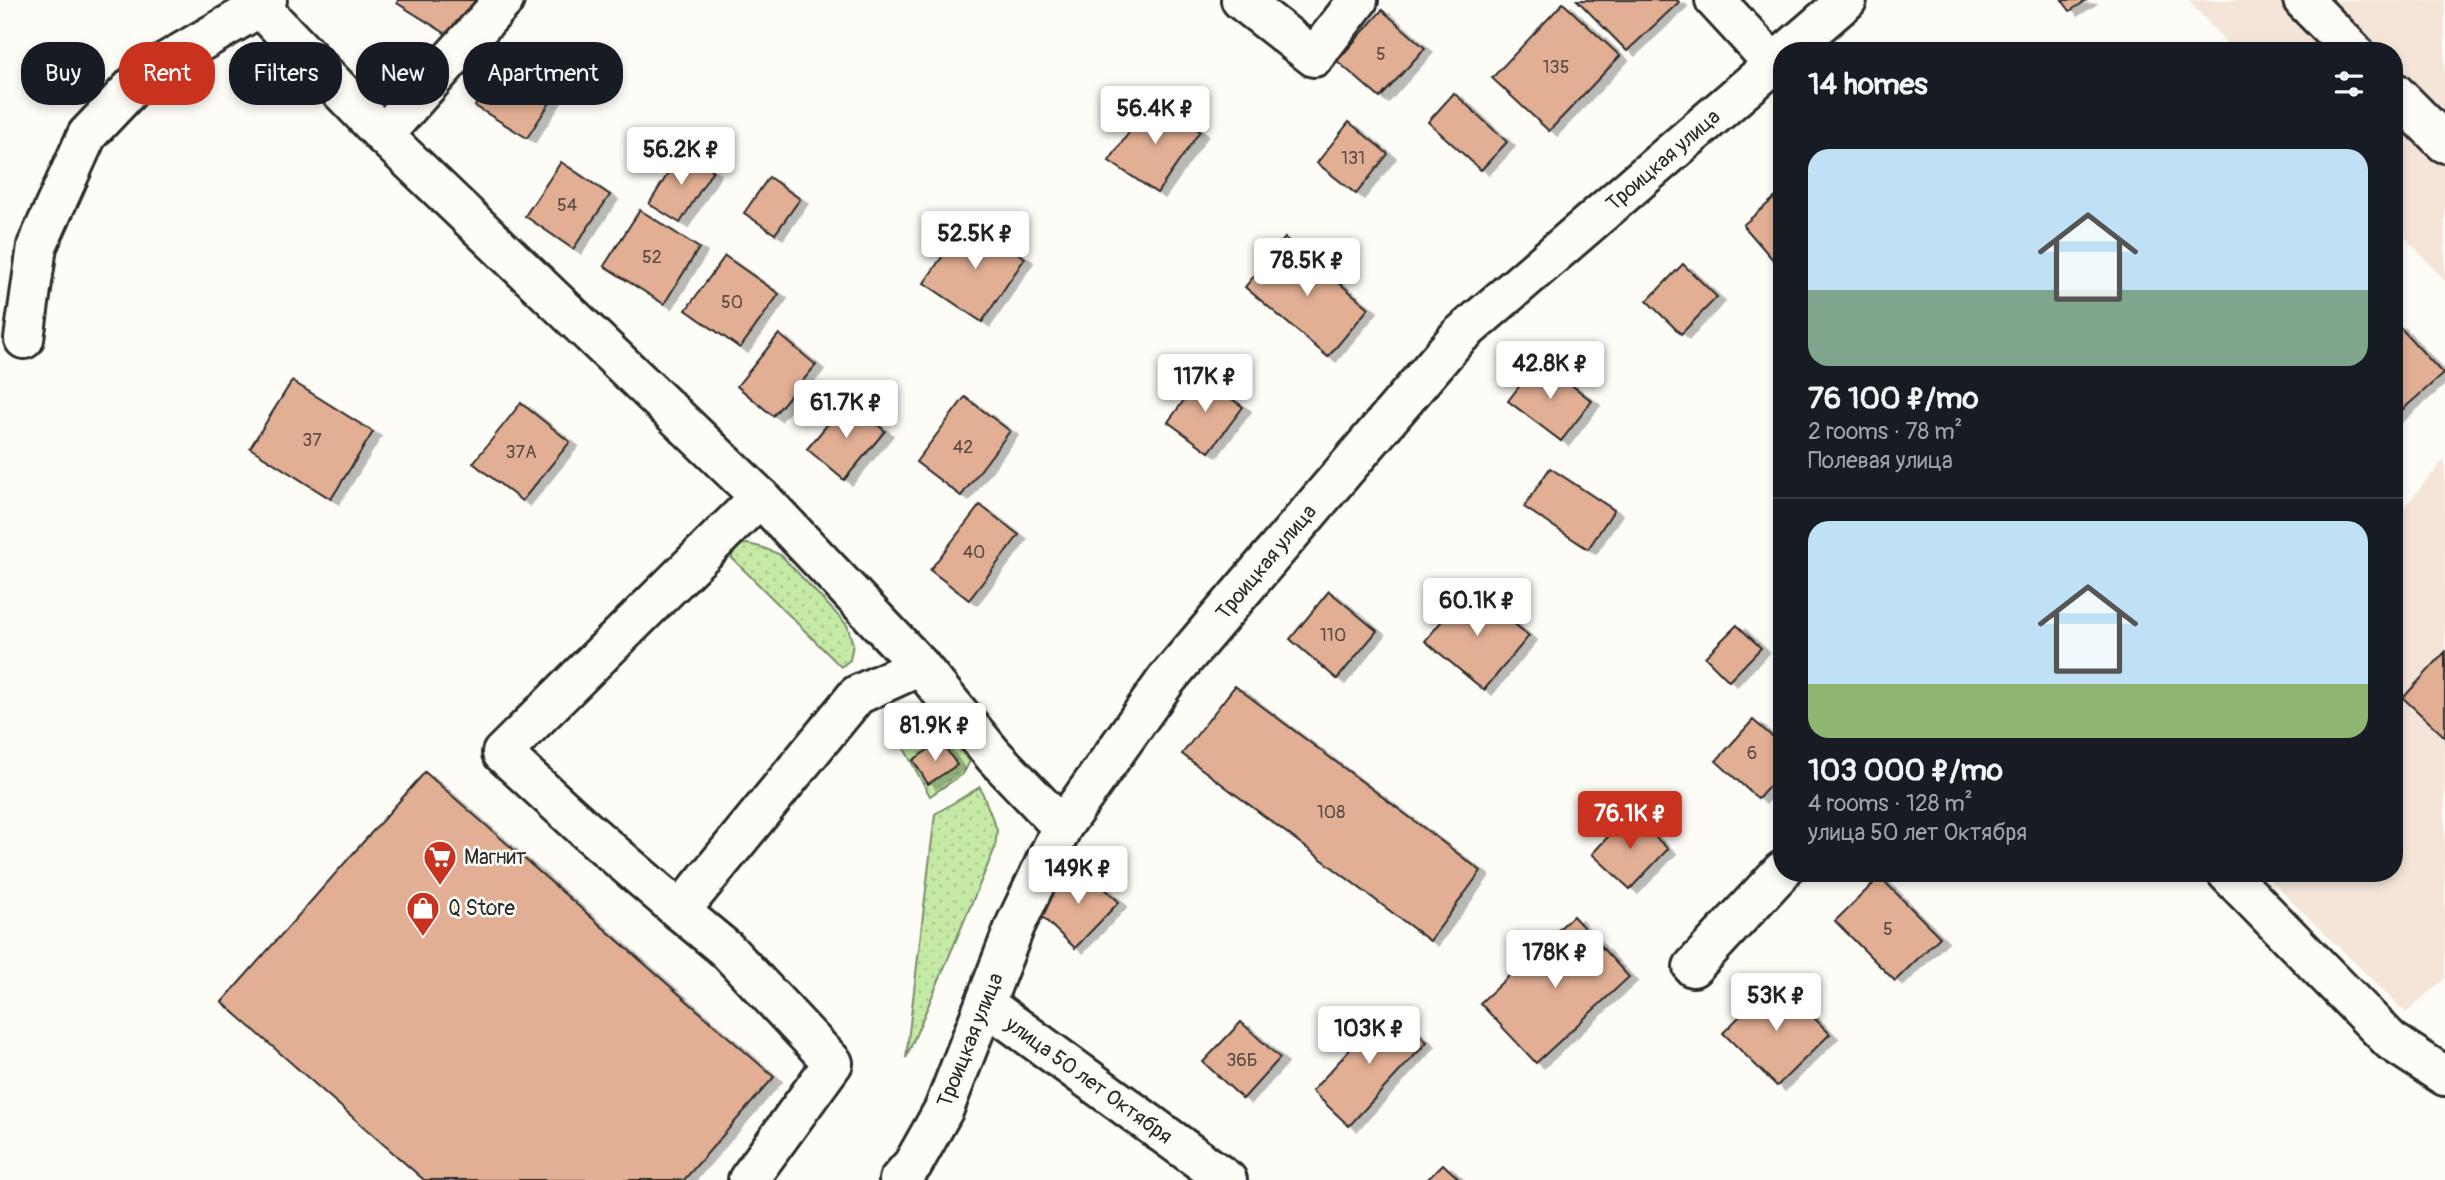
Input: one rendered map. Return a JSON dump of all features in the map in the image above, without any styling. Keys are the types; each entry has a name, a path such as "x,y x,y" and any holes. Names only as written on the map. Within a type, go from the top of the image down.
{"street":[{"path":"383,135 504,0"},
{"path":"1241,0 1314,57 1358,0"},
{"path":"1715,0 1773,50"},
{"name":"Троицкая улица","path":"1798,42 1847,0"},
{"path":"2303,0 2344,42"},
{"path":"24,339 37,246 87,135 145,74 263,3 383,135 760,497 920,666 994,756 1062,827"},
{"name":"Троицкая улица","path":"899,1180 913,1164 944,1109 1014,926 1062,827 1167,679 1458,337 1773,64"},
{"path":"2403,101 2445,143"},
{"path":"748,1180 833,1063 735,958 586,830 502,753 760,497"},
{"path":"680,911 857,695 920,666"},
{"path":"1693,967 1773,881"},
{"path":"2236,882 2391,1041 2445,1076"},
{"name":"улица 50 лет Октября","path":"985,1004 1227,1180"}],"shaded area":[{"path":"2188,0 2445,0 2445,281 2403,235 2403,42 2226,42"},
{"path":"2445,459 2445,978 2406,1013 2272,882 2403,882 2403,508"}],"green space":[{"path":"747,544 781,555 847,625 853,644 850,660 841,667 732,558 732,550 737,545"},
{"path":"904,710 931,719 970,761 963,774 930,796 887,717"},
{"path":"980,787 997,830 995,848 906,1058 935,814"}],"building":[{"path":"398,0 476,0 453,38 397,3"},
{"path":"1577,0 1677,0 1679,2 1627,51"},
{"path":"2062,0 2087,0 2070,11"},
{"path":"1563,3 1620,56 1549,131 1492,78"},
{"path":"1382,10 1425,48 1380,98 1337,61"},
{"path":"1454,93 1507,142 1481,170 1428,122"},
{"path":"1153,98 1200,131 1157,193 1109,161"},
{"path":"476,105 548,105 527,138"},
{"path":"1349,122 1388,154 1356,194 1317,163"},
{"path":"682,151 713,170 680,223 649,204"},
{"path":"561,162 610,195 573,249 525,216"},
{"path":"769,177 800,199 775,234 744,213"},
{"path":"1773,199 1773,260 1743,225"},
{"path":"640,210 699,248 664,304 604,266"},
{"path":"968,219 1025,258 982,322 924,283"},
{"path":"1285,238 1369,308 1328,357 1245,287"},
{"path":"725,256 779,294 740,348 686,310"},
{"path":"1683,264 1717,297 1681,334 1647,301"},
{"path":"2403,331 2443,374 2403,409"},
{"path":"779,334 816,365 773,416 737,386"},
{"path":"1539,360 1592,401 1561,441 1508,401"},
{"path":"1201,377 1243,407 1209,452 1168,422"},
{"path":"292,381 373,432 331,499 250,448"},
{"path":"965,397 1010,431 961,496 916,462"},
{"path":"848,400 885,431 844,480 807,449"},
{"path":"521,403 570,442 522,501 473,463"},
{"path":"1550,468 1614,510 1588,549 1524,507"},
{"path":"980,505 1019,535 969,600 930,570"},
{"path":"1470,587 1529,636 1484,690 1425,641"},
{"path":"1329,591 1377,631 1337,679 1290,639"},
{"path":"1737,625 1761,648 1729,681 1705,657"},
{"path":"2445,652 2445,737 2403,698"},
{"path":"1235,686 1481,871 1430,941 1182,754"},
{"path":"1753,720 1773,737 1773,782 1758,799 1716,761"},
{"path":"941,741 957,765 928,784 913,760"},
{"name":"Магнит","path":"425,772 774,1077 684,1180 424,1180 222,1002"},
{"path":"1630,813 1668,849 1630,889 1592,854"},
{"path":"1080,865 1119,902 1075,948 1036,911"},
{"path":"1875,882 1885,882 1940,937 1895,981 1835,921"},
{"path":"1573,916 1629,977 1536,1063 1480,1003"},
{"path":"1776,980 1830,1034 1777,1086 1723,1033"},
{"path":"1389,1007 1427,1042 1349,1126 1312,1091"},
{"path":"1241,1022 1280,1058 1243,1099 1203,1062"},
{"path":"1443,1164 1460,1180 1427,1180"}],"place":[{"name":"Магнит","path":"440,887"},
{"name":"Q Store","path":"423,938"}]}
